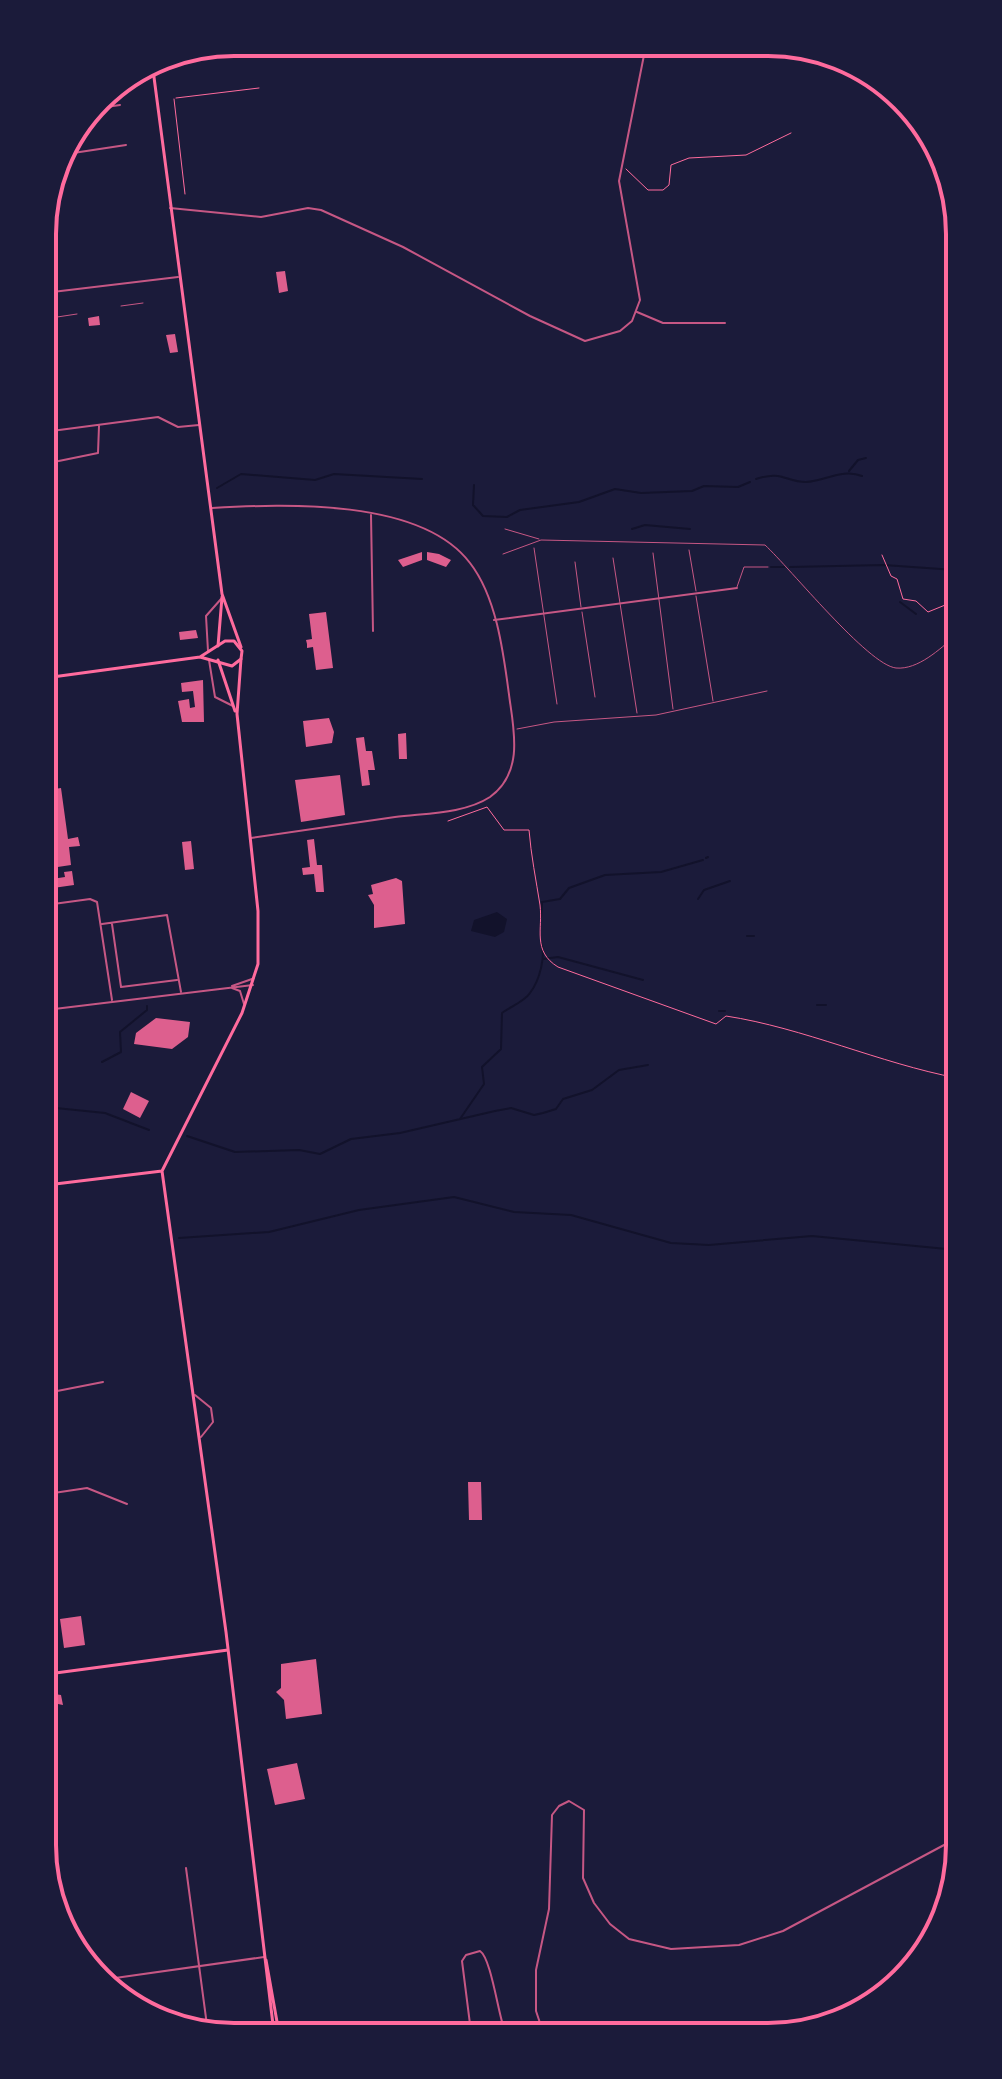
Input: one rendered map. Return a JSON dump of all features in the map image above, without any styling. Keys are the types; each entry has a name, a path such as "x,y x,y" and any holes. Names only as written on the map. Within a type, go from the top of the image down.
{"main road":[{"path":"154,76 222,596 218,660 237,714"},
{"path":"222,596 241,647 237,714 259,946 253,985 244,1007 162,1171 200,1438 275,2023"},
{"path":"200,657 229,640 241,647"},
{"path":"56,677 200,657 232,666 241,659"},
{"path":"56,1184 162,1171"},
{"path":"56,1673 228,1650"}],"street":[{"path":"170,208 256,217 308,208 321,210 403,247 530,316 585,341 620,331 637,312 639,288 622,209 621,163 644,56"},
{"path":"110,107 120,105"},
{"path":"76,153 126,145"},
{"path":"56,292 180,276"},
{"path":"637,312 663,323 725,323"},
{"path":"56,430 158,417 178,427 200,425"},
{"path":"56,462 98,453 102,424"},
{"path":"211,508 301,506 371,515 425,528 453,545 471,563 494,620 514,729 514,756 508,775 495,793 482,801 440,812 250,838"},
{"path":"371,515 373,631"},
{"path":"494,620 737,588"},
{"path":"208,652 206,616 222,596"},
{"path":"208,638 218,645"},
{"path":"209,658 215,697 234,706"},
{"path":"56,904 95,900 113,1001"},
{"path":"101,924 167,915 181,992"},
{"path":"112,922 121,987"},
{"path":"227,987 254,977"},
{"path":"110,989 177,980"},
{"path":"56,1009 253,985"},
{"path":"227,987 240,991 244,1007"},
{"path":"56,1391 103,1382"},
{"path":"194,1394 211,1408 213,1422 200,1438"},
{"path":"56,1493 87,1488 127,1504"},
{"path":"540,2023 536,2011 536,1970 549,1909 551,1825 559,1806 569,1801 584,1810 583,1878 594,1903 610,1924 629,1939 671,1949 739,1945 783,1931 946,1844"},
{"path":"186,1868 206,2021"},
{"path":"470,2023 462,1961 466,1955 480,1951 487,1956 491,1967 493,1997 502,2023"},
{"path":"116,1978 265,1956"}],"lane":[{"path":"121,306 143,303"},
{"path":"56,317 77,314"},
{"path":"505,529 541,540 560,542 763,545 784,562 824,609 881,662 894,668 908,667 924,660 946,643"},
{"path":"503,554 541,540"},
{"path":"534,548 557,704"},
{"path":"689,550 713,702"},
{"path":"653,553 674,712"},
{"path":"613,558 638,715"},
{"path":"575,562 595,697"},
{"path":"737,588 744,567 768,567"},
{"path":"514,729 554,722 674,712 767,691"}],"path":[{"path":"166,100 259,88"},
{"path":"174,99 185,194"},
{"path":"621,163 644,187 658,191 669,185 668,171 681,159 746,155 791,133"},
{"path":"882,555 891,576 897,579 903,599 921,604 923,610 934,611 937,606 946,606"},
{"path":"448,821 487,807 504,830 529,830 540,907 538,934 546,958 558,967 716,1024 726,1016 753,1019 884,1061 918,1066 946,1075"}],"shaded area":[{"path":"497,912 507,919 504,932 495,937 471,931 474,920"}],"building":[{"path":"285,271 288,291 279,293 276,272"},
{"path":"99,316 100,325 89,326 88,318"},
{"path":"175,334 178,352 170,353 166,335"},
{"path":"422,552 422,560 403,567 398,560"},
{"path":"427,552 451,560 446,567 427,560"},
{"path":"326,612 333,668 316,670 313,647 307,648 306,640 312,639 309,614"},
{"path":"196,630 198,638 180,640 179,632"},
{"path":"203,680 204,722 182,722 178,701 189,699 190,708 195,707 193,691 182,692 181,683"},
{"path":"329,718 334,732 332,743 306,747 303,721"},
{"path":"406,733 407,759 399,759 398,734"},
{"path":"364,737 366,751 372,751 375,770 368,770 370,785 362,786 356,738"},
{"path":"340,775 345,815 301,822 295,780"},
{"path":"61,788 68,839 78,837 80,846 69,847 71,865 56,867 56,841 56,789"},
{"path":"314,839 317,865 322,865 324,892 316,892 314,874 303,875 302,868 310,867 307,840"},
{"path":"191,841 194,869 185,870 182,842"},
{"path":"72,871 74,885 56,888 56,878 65,877 64,872"},
{"path":"396,878 402,881 405,924 374,928 374,905 368,895 373,894 371,885"},
{"path":"156,1018 190,1022 188,1037 172,1049 134,1044 136,1033"},
{"path":"131,1092 149,1101 140,1118 123,1109"},
{"path":"468,1482 481,1482 482,1520 469,1520"},
{"path":"81,1616 85,1645 64,1648 60,1619"},
{"path":"316,1659 322,1714 286,1719 284,1700 276,1692 281,1688 281,1664"},
{"path":"56,1694 61,1695 63,1705 56,1704"},
{"path":"297,1763 305,1799 275,1805 267,1769"}],"waterway":[{"path":"849,471 858,460 866,458"},
{"path":"217,488 241,474 315,480 334,474 422,479"},
{"path":"756,479 778,476 806,482 841,474 862,476"},
{"path":"474,485 473,505 483,516 507,517 520,510 579,502 615,489 641,493 692,491 704,486 738,487 750,482"},
{"path":"632,529 645,525 690,529"},
{"path":"790,567 884,565 946,569"},
{"path":"771,567 784,567"},
{"path":"900,602 916,614"},
{"path":"541,917 542,902 560,899 569,888 605,875 661,872 703,860"},
{"path":"698,899 704,890 730,881"},
{"path":"747,936 754,936"},
{"path":"460,1119 484,1084 482,1067 501,1049 502,1013 534,988 541,968 541,943"},
{"path":"543,959 558,957 643,980"},
{"path":"817,1005 826,1005"},
{"path":"102,1062 121,1052 120,1032 147,1010 147,1006"},
{"path":"719,1011 725,1011"},
{"path":"187,1136 235,1152 299,1150 320,1154 351,1139 400,1133 511,1108 534,1115 543,1113 556,1109 563,1099 592,1090 619,1070 648,1065"},
{"path":"56,1108 105,1113 149,1130"},
{"path":"179,1238 269,1232 359,1210 454,1197 514,1212 571,1215 671,1243 709,1245 812,1236 946,1249"}]}
